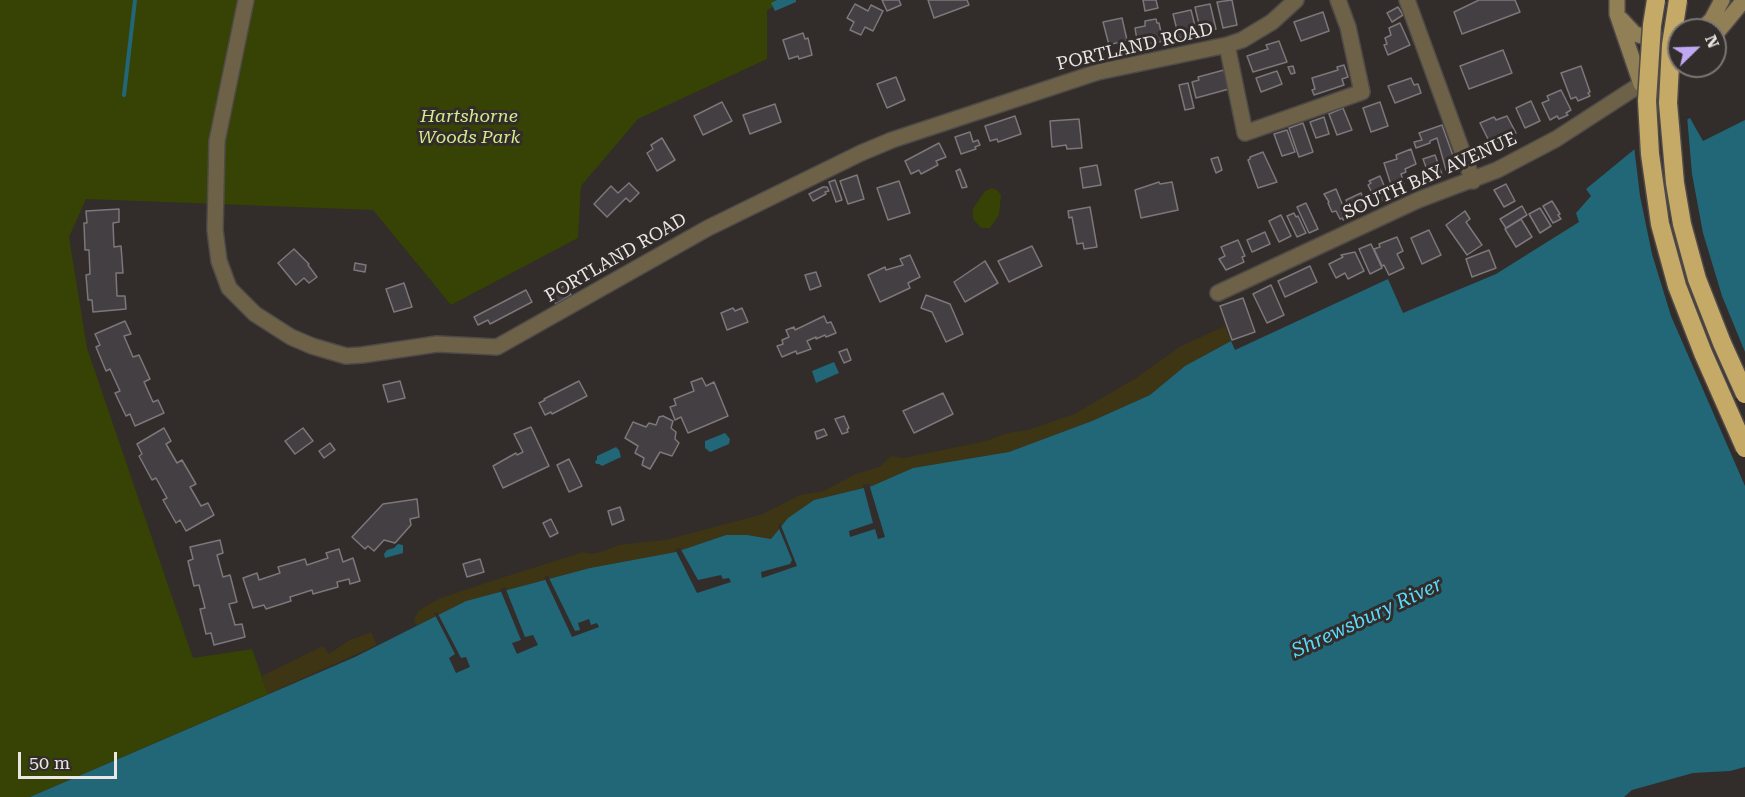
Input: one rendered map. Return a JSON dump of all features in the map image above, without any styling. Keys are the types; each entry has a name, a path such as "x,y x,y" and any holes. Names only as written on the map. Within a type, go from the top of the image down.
{"highway":[{"path":"1656,0 1647,101 1652,172 1660,224 1677,286 1703,353 1745,448"},
{"path":"1678,0 1668,83 1668,125 1675,183 1682,224 1697,279 1722,344 1745,394"}],"street":[{"name":"PORTLAND ROAD","path":"246,0 217,141 215,230 219,261 229,288 255,314 291,337 346,356 437,344 497,347 708,228 861,153 892,140 1098,72 1227,45 1255,33 1272,22 1296,0"},
{"path":"1227,45 1245,133 1362,92 1348,27 1338,0"},
{"path":"1407,0 1473,181"},
{"path":"1713,18 1722,0"},
{"path":"1727,21 1744,0"},
{"path":"1617,7 1635,34 1667,41"},
{"path":"1617,7 1641,84"},
{"name":"SOUTH BAY AVENUE","path":"1218,293 1418,200 1497,170 1557,139 1667,68"}],"green space":[{"name":"Hartshorne Woods Park","path":"0,0 786,0 767,10 767,59 638,119 581,186 578,238 451,305 373,210 86,199 69,237 87,348 193,658 252,649 268,694 30,797 0,797"},
{"path":"992,188 1001,195 999,215 990,228 981,228 973,219 973,209 985,191"}],"sand":[{"path":"1225,326 1231,341 1185,366 1150,395 1092,421 1009,452 913,468 872,486 814,500 788,518 771,539 747,535 726,535 676,552 590,568 466,601 416,626 414,619 418,611 438,599 504,577 583,552 592,554 618,545 665,540 763,514 800,495 823,491 854,475 881,466 891,456 904,458 986,441 1007,433 1028,430 1074,414 1136,378 1181,346"},
{"path":"371,632 377,645 268,694 262,676 323,646 329,654 348,641"}],"water":[{"path":"777,0 796,0 796,2 775,11 771,3"},
{"name":"Shrewsbury River","path":"1690,118 1703,141 1745,120 1745,767 1730,771 1693,773 1632,790 1624,797 30,797 355,657 466,601 590,568 676,552 726,535 747,535 771,539 788,518 814,500 872,486 913,468 1009,452 1092,421 1150,395 1185,366 1231,341 1235,350 1388,279 1403,313 1496,274 1579,222 1576,213 1591,196 1586,189 1636,148"},
{"path":"834,362 839,373 816,383 812,371"},
{"path":"725,433 730,439 729,444 710,452 705,448 705,441"},
{"path":"616,447 621,457 602,466 596,464 597,456"},
{"path":"398,544 403,545 403,553 385,558 384,554 387,550"}],"pier":[{"path":"1687,116 1692,174 1703,233 1722,296 1745,352 1745,486 1671,316 1652,254 1640,196 1634,146"},
{"path":"869,484 885,537 878,539 875,529 850,537 849,531 873,523 863,485"},
{"path":"780,523 797,566 762,578 761,572 790,564 792,560 778,526"},
{"path":"680,548 698,580 721,575 723,579 729,578 731,582 697,593 675,549"},
{"path":"548,576 575,631 580,630 578,623 589,619 591,625 597,623 599,627 572,637 544,577"},
{"path":"505,587 525,637 533,635 538,645 517,654 512,643 521,640 500,589"},
{"path":"437,612 461,658 466,657 470,667 456,673 449,658 455,654 434,613"}],"building":[{"path":"882,0 899,0 901,5 887,11"},
{"path":"928,0 967,0 969,5 934,18"},
{"path":"1143,0 1156,0 1158,8 1145,11"},
{"path":"1232,0 1237,25 1223,28 1217,2"},
{"path":"1479,0 1515,0 1520,12 1462,34 1454,12"},
{"path":"855,4 868,11 871,5 883,11 873,31 865,27 861,35 850,30 854,22 847,18"},
{"path":"1210,4 1216,29 1201,33 1195,7"},
{"path":"1398,7 1403,15 1392,22 1387,13"},
{"path":"1191,10 1197,34 1179,38 1173,14"},
{"path":"1323,12 1329,31 1301,41 1294,22"},
{"path":"1122,18 1127,40 1109,45 1103,22"},
{"path":"1156,19 1163,41 1138,46 1135,28 1145,26 1145,21"},
{"path":"1400,23 1410,45 1388,55 1384,45 1387,44 1385,38 1391,35 1389,28"},
{"path":"803,33 805,39 808,38 812,55 789,59 783,40"},
{"path":"1279,41 1287,62 1253,72 1247,56 1268,49 1266,45"},
{"path":"1503,50 1512,73 1469,89 1460,66"},
{"path":"1344,65 1348,77 1342,79 1344,85 1314,95 1312,78 1338,70 1337,67"},
{"path":"1293,66 1295,73 1291,74 1288,67"},
{"path":"1581,66 1590,96 1578,101 1576,97 1571,99 1561,73"},
{"path":"1224,70 1229,89 1196,98 1192,82 1199,80 1198,77"},
{"path":"1277,71 1282,84 1261,92 1256,78"},
{"path":"896,77 905,100 887,108 877,84"},
{"path":"1411,78 1414,85 1418,84 1421,93 1395,103 1388,86"},
{"path":"1188,83 1194,108 1185,110 1179,85"},
{"path":"1561,90 1571,110 1566,113 1568,115 1559,119 1557,116 1550,120 1542,103 1549,100 1547,96"},
{"path":"1531,101 1540,121 1525,128 1516,108"},
{"path":"722,102 732,121 703,135 694,116"},
{"path":"1380,102 1388,126 1371,132 1363,108"},
{"path":"775,104 781,122 750,134 743,115"},
{"path":"1343,108 1352,130 1337,135 1329,114"},
{"path":"1015,116 1021,134 998,142 997,139 990,141 985,126"},
{"path":"1507,116 1516,133 1491,145 1480,123 1494,117 1496,120"},
{"path":"1324,117 1329,134 1316,138 1310,122"},
{"path":"1079,119 1082,148 1067,149 1066,145 1052,147 1050,121"},
{"path":"1303,123 1313,152 1299,157 1289,128"},
{"path":"1442,125 1457,167 1446,170 1437,138 1416,148 1414,142 1422,140 1419,133"},
{"path":"1287,130 1295,152 1282,156 1274,134"},
{"path":"970,132 973,142 978,140 980,145 975,147 976,149 961,154 955,137"},
{"path":"662,138 675,160 657,171 647,153 653,149 651,145"},
{"path":"939,143 946,157 936,161 938,165 921,174 919,170 911,174 905,161"},
{"path":"1411,149 1416,164 1405,169 1406,172 1401,174 1404,183 1392,188 1384,163 1397,159 1396,155"},
{"path":"1263,152 1277,182 1258,188 1248,160"},
{"path":"1435,155 1443,177 1431,181 1423,159"},
{"path":"1218,157 1222,170 1216,173 1211,159"},
{"path":"1097,165 1101,185 1083,188 1080,168"},
{"path":"960,169 967,187 962,188 956,171"},
{"path":"857,175 864,199 848,204 840,181"},
{"path":"1380,176 1389,197 1377,203 1368,185 1371,183 1369,181"},
{"path":"835,180 842,200 836,202 829,182"},
{"path":"899,181 910,213 888,220 877,188"},
{"path":"1159,182 1160,184 1172,182 1178,210 1141,218 1135,190"},
{"path":"629,183 639,193 630,202 626,198 607,217 594,204 611,186 618,193"},
{"path":"1506,184 1515,201 1504,207 1494,190"},
{"path":"827,187 829,191 813,201 809,194"},
{"path":"1336,189 1348,218 1343,220 1336,211 1332,212 1324,194"},
{"path":"1361,193 1368,207 1352,214 1346,200"},
{"path":"1552,201 1561,219 1553,223 1543,206"},
{"path":"1306,203 1318,229 1309,233 1297,207"},
{"path":"1522,206 1527,215 1506,228 1500,219"},
{"path":"1090,207 1097,247 1084,249 1083,243 1077,244 1072,217 1069,218 1068,211"},
{"path":"1540,208 1551,226 1540,233 1529,214"},
{"path":"119,209 119,222 113,223 114,247 121,246 123,273 116,273 117,296 125,296 126,309 93,312 92,300 88,300 86,275 90,274 89,250 85,250 86,211"},
{"path":"1465,211 1470,219 1466,222 1482,245 1467,255 1446,225"},
{"path":"1294,213 1296,217 1298,216 1306,233 1297,237 1287,216"},
{"path":"1281,215 1291,236 1279,242 1269,221"},
{"path":"1521,219 1532,237 1516,247 1505,229"},
{"path":"1429,230 1441,255 1422,264 1411,238"},
{"path":"1265,232 1270,244 1252,252 1247,240"},
{"path":"1397,237 1403,251 1397,254 1404,268 1389,275 1374,249 1380,247 1379,244"},
{"path":"1238,240 1245,256 1242,257 1244,262 1226,270 1219,259 1225,256 1221,247"},
{"path":"1371,244 1382,268 1370,274 1359,249"},
{"path":"1032,246 1042,266 1009,282 998,261"},
{"path":"294,249 309,264 317,277 309,283 304,278 296,285 278,263"},
{"path":"1489,250 1496,268 1472,277 1466,259"},
{"path":"1355,252 1364,271 1348,279 1345,273 1336,278 1329,264 1343,257 1341,255"},
{"path":"910,255 920,277 908,283 910,288 880,302 868,275 885,267 886,270 903,265 900,259"},
{"path":"985,261 998,283 965,302 954,282"},
{"path":"355,263 366,265 365,272 354,270"},
{"path":"1310,266 1317,282 1285,297 1278,281"},
{"path":"816,272 821,286 810,290 805,275"},
{"path":"404,283 412,307 394,312 386,289"},
{"path":"565,285 571,295 556,304 549,292"},
{"path":"1271,285 1284,315 1267,323 1253,294"},
{"path":"526,290 532,302 490,324 488,320 478,325 474,317"},
{"path":"926,295 950,304 963,334 946,342 932,312 921,308"},
{"path":"1243,298 1255,332 1232,340 1220,306"},
{"path":"733,308 735,311 742,308 748,322 727,330 721,313"},
{"path":"824,316 827,323 831,322 836,333 807,341 811,349 797,354 796,351 782,357 777,346 783,344 782,340 789,337 786,330 794,327 795,330"},
{"path":"125,321 131,334 124,336 133,357 139,355 150,379 144,382 153,402 158,400 164,413 135,426 130,414 126,416 115,393 120,391 110,369 106,371 96,347 100,345 95,334"},
{"path":"847,349 851,360 844,363 839,352"},
{"path":"702,378 706,386 714,382 728,416 688,433 681,417 675,420 670,407 676,405 674,399 694,391 691,382"},
{"path":"400,381 405,398 388,402 383,385"},
{"path":"579,381 587,396 552,414 551,412 545,415 539,403"},
{"path":"943,393 953,414 914,433 903,411"},
{"path":"663,416 673,421 671,428 676,432 675,439 679,443 672,456 660,452 650,469 642,465 644,458 635,453 638,446 625,438 633,422 646,427 649,423 656,425 659,417"},
{"path":"844,416 849,428 848,432 842,434 835,419"},
{"path":"531,427 549,466 503,488 493,466 516,453 517,455 523,452 514,434"},
{"path":"164,428 171,441 166,444 177,463 182,460 196,484 190,487 201,506 208,503 214,515 186,531 180,520 176,523 163,500 167,498 156,478 152,480 139,456 142,454 137,444"},
{"path":"303,428 313,441 295,454 285,441"},
{"path":"824,429 827,435 817,439 815,432"},
{"path":"330,443 335,450 324,458 319,451"},
{"path":"569,459 582,486 569,492 557,465"},
{"path":"417,499 419,517 410,519 411,525 395,543 384,540 374,551 368,546 365,549 352,537 383,504"},
{"path":"620,507 624,520 612,525 608,511"},
{"path":"551,519 558,533 550,537 543,523"},
{"path":"220,540 223,553 217,555 223,577 230,575 237,602 229,604 235,625 242,624 245,637 214,645 211,633 206,634 200,609 205,608 199,585 194,586 188,561 193,559 190,547"},
{"path":"339,549 343,562 353,558 360,581 350,584 349,579 337,582 338,587 313,594 312,590 290,597 291,601 266,609 264,605 253,608 243,578 257,573 259,580 280,573 278,567 305,559 307,565 328,558 326,553"},
{"path":"480,559 484,572 467,577 463,564"}],"waterway":[{"path":"124,95 135,0"}]}
